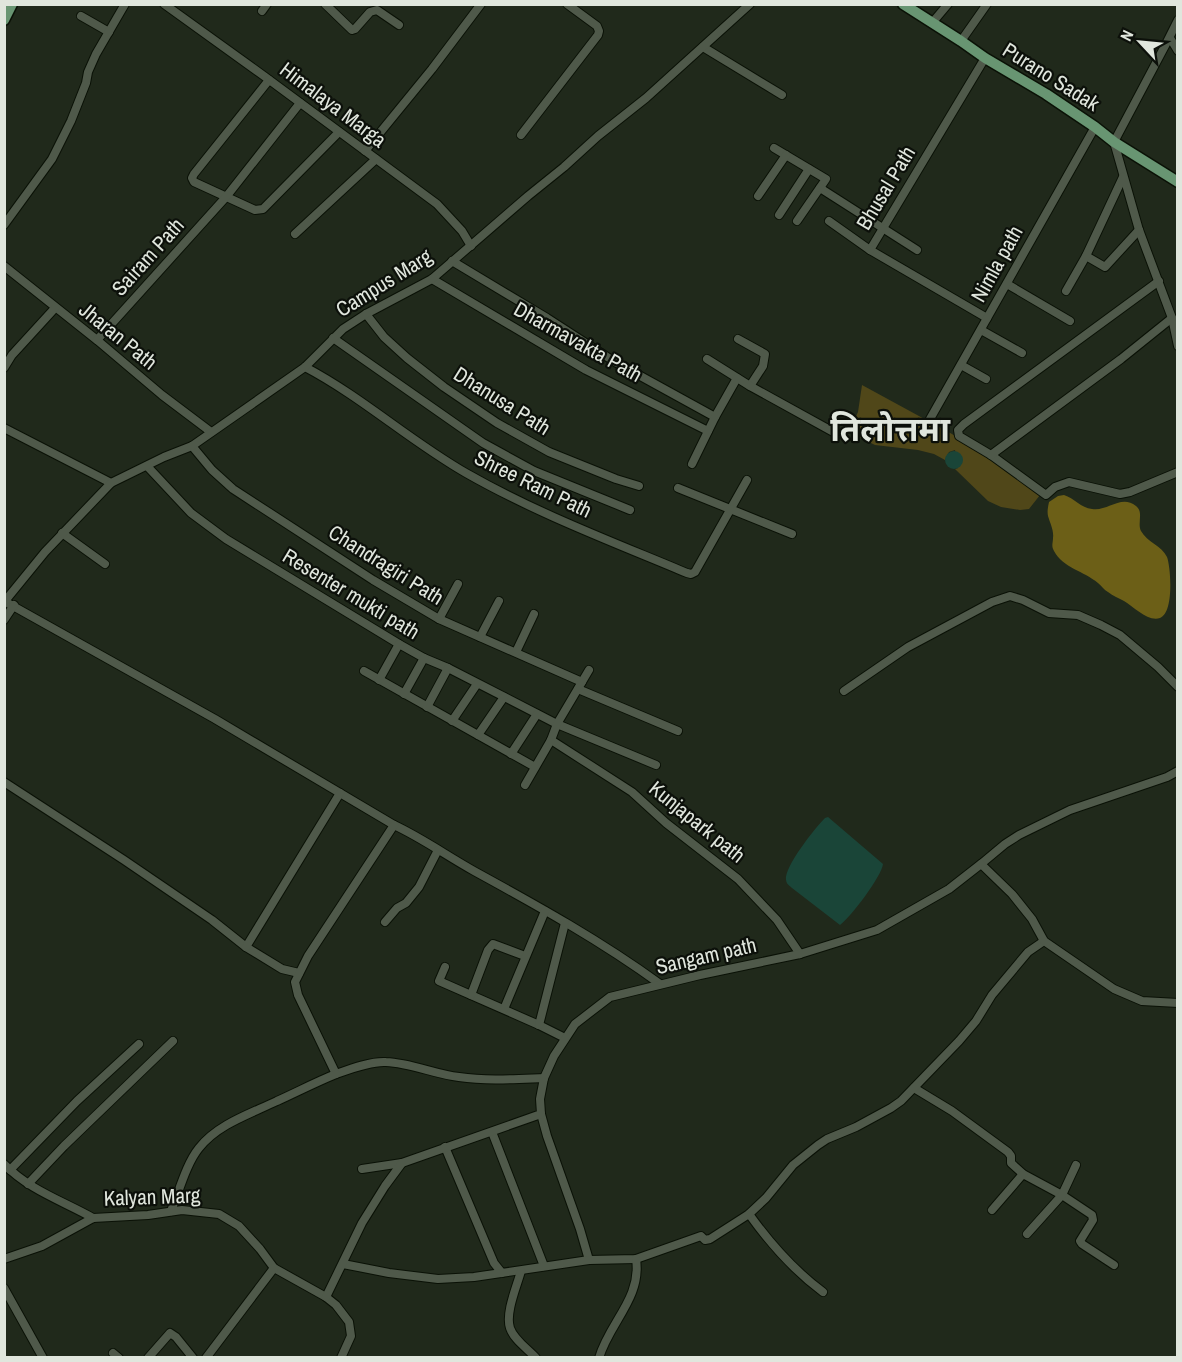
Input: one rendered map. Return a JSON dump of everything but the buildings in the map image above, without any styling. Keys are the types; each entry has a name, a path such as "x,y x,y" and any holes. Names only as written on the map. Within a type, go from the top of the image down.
{"main road":[{"path":"4,20 12,4"},
{"name":"Purano Sadak","path":"903,4 985,58 1046,94 1114,142 1178,182"}],"street":[{"path":"4,225 52,159 72,121 88,72 125,4"},
{"name":"Himalaya Marga","path":"164,4 437,204 462,231 471,246"},
{"path":"325,4 352,30 370,12 377,10 399,24"},
{"path":"365,151 481,4"},
{"path":"521,135 597,35 597,27 567,4"},
{"name":"Campus Marg","path":"5,601 62,533 111,483 192,446 305,367 343,329 366,314 432,279 598,136 646,98 750,4"},
{"path":"932,23 948,4"},
{"path":"961,41 987,4"},
{"path":"81,16 109,32"},
{"path":"1177,21 1114,142 1139,230 1172,318 1178,346"},
{"path":"1170,38 1178,51"},
{"path":"703,47 782,95"},
{"name":"Bhusal Path","path":"985,58 870,250 987,318"},
{"path":"269,80 206,158 192,178 194,182 255,210 263,209 339,132"},
{"name":"Sairam Path","path":"97,340 226,197 300,103"},
{"name":"Nimla path","path":"930,419 1095,127"},
{"path":"774,148 826,179 797,221"},
{"path":"759,196 786,155"},
{"path":"295,234 376,159"},
{"path":"779,215 809,169"},
{"path":"1066,291 1123,177"},
{"path":"820,188 917,250"},
{"path":"829,221 870,250"},
{"path":"1086,255 1105,267 1139,230"},
{"path":"452,261 615,362 715,417"},
{"name":"Jharan Path","path":"4,266 211,432"},
{"name":"Dharmavakta Path","path":"432,279 586,370 708,431"},
{"path":"1159,281 958,430 959,436 991,455 1046,495 1055,487 1069,482 1119,494 1130,492 1178,472"},
{"path":"1007,284 1070,321"},
{"path":"4,368 12,355 55,308"},
{"name":"Dhanusa Path","path":"366,314 384,337 406,358 497,423 549,452 639,486"},
{"path":"991,455 1121,359 1172,318"},
{"path":"981,330 1022,353"},
{"path":"333,338 483,443 534,471 630,510"},
{"path":"738,339 765,354 763,366 750,386"},
{"path":"707,359 750,386 837,434"},
{"path":"961,365 986,379"},
{"name":"Shree Ram Path","path":"305,367 324,377 465,472 526,505 687,573 695,572 731,509"},
{"path":"692,464 737,378"},
{"path":"4,428 111,483"},
{"name":"Chandragiri Path","path":"192,446 212,470 233,489 373,580 440,619 516,652 580,686 678,731"},
{"name":"Resenter mukti path","path":"147,466 191,513 226,539 399,644 557,724 656,765"},
{"path":"731,509 747,480"},
{"path":"678,488 792,534"},
{"path":"62,533 105,564"},
{"path":"440,619 458,584"},
{"path":"844,690 908,647 992,602 1010,596 1049,613 1078,615 1120,635 1178,687"},
{"path":"5,601 157,686 394,825 418,836 438,850 589,937 660,984"},
{"path":"480,637 500,601"},
{"path":"4,620 14,605"},
{"path":"516,652 534,614"},
{"path":"379,680 399,644"},
{"path":"404,694 424,658"},
{"path":"427,707 448,668"},
{"path":"525,785 589,670"},
{"path":"364,671 535,767"},
{"path":"452,721 477,684"},
{"path":"478,735 504,697"},
{"path":"511,754 537,714"},
{"name":"Kunjapark path","path":"550,740 632,792 666,823 738,879 777,920 800,954"},
{"name":"Sangam path","path":"589,1260 547,1136 541,1114 540,1098 544,1078 554,1056 575,1024 610,997 800,954 878,930 949,889 1019,835 1070,810 1167,777 1178,771"},
{"path":"4,782 144,873 212,920 246,947 282,969 298,973"},
{"path":"246,947 340,793"},
{"path":"336,1074 298,995 295,982 298,973 394,825"},
{"path":"385,922 397,908 406,903 419,887 438,850"},
{"path":"981,864 1012,894 1032,919 1044,941 1114,989 1142,1001 1178,1003"},
{"path":"504,1009 545,911"},
{"path":"539,1025 565,923"},
{"path":"343,1264 389,1274 438,1279 521,1271 589,1260 636,1259 700,1236 705,1240 711,1239 749,1214 766,1198 793,1165 818,1144 901,1101 959,1041 1028,952 1044,941"},
{"path":"471,995 488,950 494,944 525,956"},
{"path":"445,967 439,981 565,1038"},
{"path":"28,1184 173,1041"},
{"path":"93,1218 28,1184 7,1167 139,1044"},
{"path":"171,1211 190,1162 210,1136 240,1118 336,1074 384,1061 476,1079 544,1078"},
{"path":"914,1088 952,1111 1008,1152 1011,1156 1011,1163 1023,1174 1092,1215 1093,1220 1080,1241 1114,1265"},
{"path":"362,1169 402,1163 541,1114"},
{"path":"492,1132 544,1266"},
{"path":"445,1147 494,1263 502,1273"},
{"path":"326,1297 362,1223 402,1163"},
{"path":"1027,1234 1062,1196 1077,1165"},
{"path":"992,1210 1023,1174"},
{"name":"Kalyan Marg","path":"93,1218 148,1215 182,1210 219,1214 239,1226 274,1268 336,1305 351,1327 351,1336 341,1358"},
{"path":"749,1214 794,1266 823,1292"},
{"path":"4,1259 42,1246 93,1218"},
{"path":"599,1358 632,1293 637,1279 636,1259"},
{"path":"206,1358 274,1268"},
{"path":"521,1271 509,1311 510,1327 517,1339 536,1358"},
{"path":"4,1288 43,1358"},
{"path":"148,1358 170,1333 177,1337 193,1358"}],"shaded area":[{"path":"862,385 952,434 1040,495 1029,509 1001,507 988,501 955,469 958,468 955,450 949,452 945,460 934,454 918,450 875,445 849,432 858,412"},
{"path":"950,451 958,451 963,456 961,467 950,469 945,464 945,456"},
{"path":"1064,495 1092,509 1119,502 1130,503 1138,508 1141,531 1167,557 1170,580 1168,608 1160,618 1146,616 1058,557 1053,548 1053,532 1048,509 1049,502"},
{"path":"828,817 883,864 865,896 840,925 792,888 786,880 790,866 801,848 820,823"}],"district":[{"name":"तिलोत्तमा","path":"890,429"}]}
